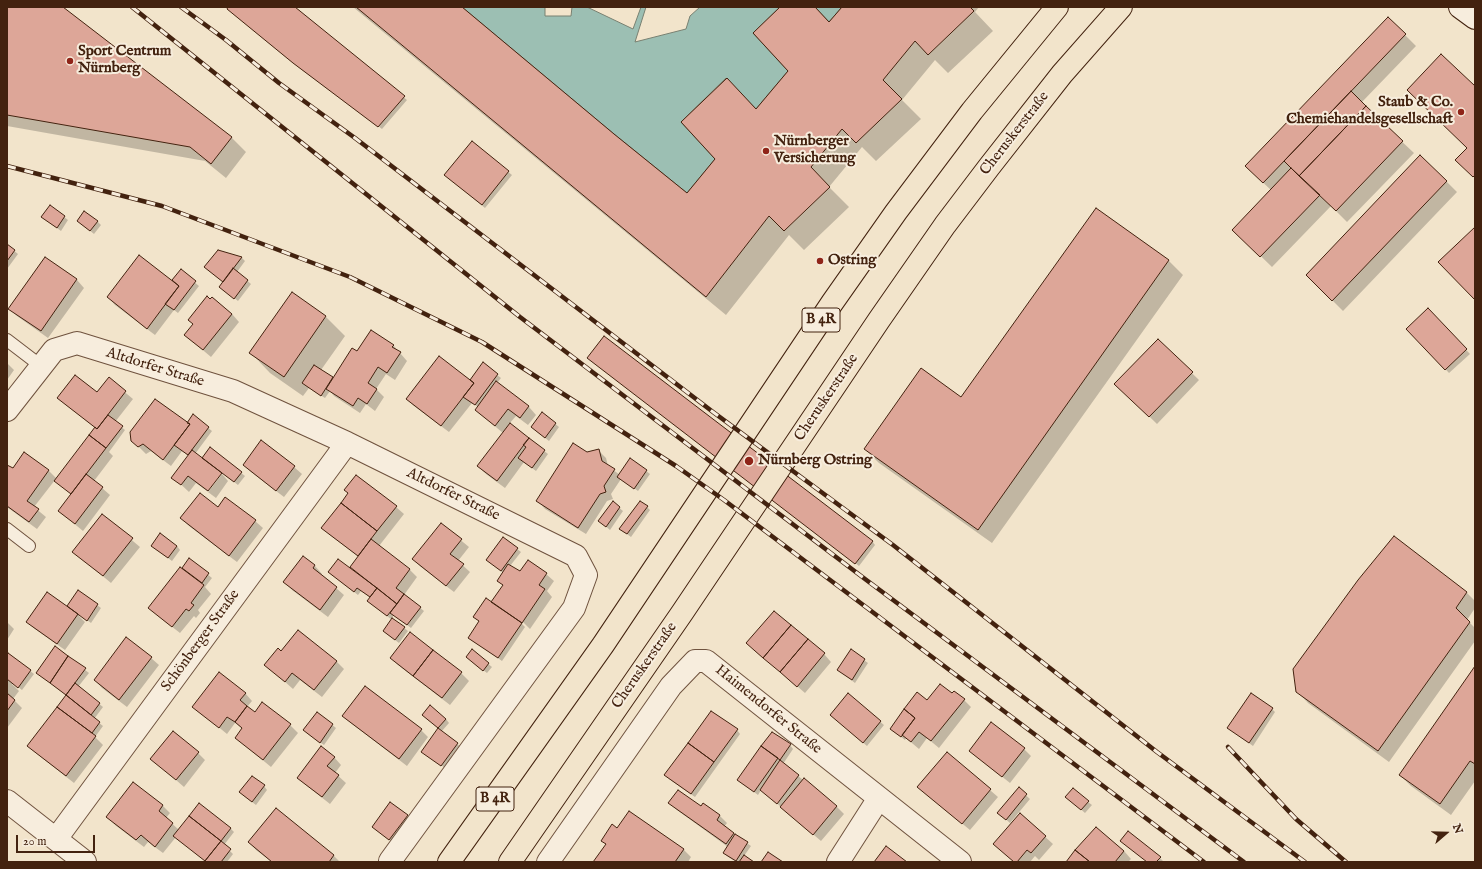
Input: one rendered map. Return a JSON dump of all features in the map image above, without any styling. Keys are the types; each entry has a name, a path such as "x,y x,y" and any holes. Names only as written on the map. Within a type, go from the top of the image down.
{"main road":[{"name":"B 4R","path":"449,862 603,645 875,242 972,110 1057,7"},
{"name":"Cheruskerstraße","path":"510,862 682,613 883,314 945,226 993,161 1062,74 1121,7"}],"street":[{"path":"1460,7 1475,18"},
{"name":"Altdorfer Straße","path":"7,410 54,350 77,344 233,391 347,442 576,556 586,575 574,608 390,861"},
{"name":"Schönberger Straße","path":"56,839 347,442"},
{"name":"Haimendorfer Straße","path":"548,862 671,686 695,661 706,661 960,862"},
{"path":"838,862 879,798"},
{"path":"7,801 85,862"}],"lane":[{"path":"7,340 41,366"},
{"path":"7,529 29,546"}],"water":[{"path":"462,7 545,7 545,16 571,16 572,7 587,7 633,29 641,7 646,7 635,42 686,29 690,16 700,7 780,7 753,33 788,71 756,109 726,78 681,122 715,159 687,193"},
{"path":"815,7 842,7 829,22"}],"building":[{"name":"Sport Centrum Nürnberg","path":"7,7 63,7 232,137 211,164 190,147 7,115"},
{"path":"228,7 295,7 405,96 378,127 293,63 227,9"},
{"name":"Nürnberger Versicherung","path":"356,7 462,7 687,193 715,159 681,122 727,78 756,109 788,71 753,33 780,7 815,7 829,22 842,7 970,7 974,11 928,55 915,41 883,80 902,99 856,143 842,129 811,167 830,187 784,231 769,216 706,297"},
{"path":"1388,17 1406,34 1263,183 1245,166"},
{"path":"1441,54 1475,86 1475,175 1473,177 1455,160 1467,148 1407,90"},
{"path":"1351,91 1366,106 1299,176 1284,161"},
{"path":"1366,106 1403,141 1336,211 1299,176"},
{"path":"472,141 509,171 482,205 444,175"},
{"path":"1420,155 1447,181 1332,301 1306,275"},
{"path":"1291,168 1320,195 1260,257 1232,230"},
{"path":"50,205 65,216 57,228 41,217"},
{"path":"1096,208 1169,260 978,530 864,449 921,368 961,397"},
{"path":"84,211 98,221 90,231 77,221"},
{"path":"1475,227 1475,300 1438,262"},
{"path":"7,244 15,250 7,261"},
{"path":"218,250 242,257 223,282 204,267"},
{"path":"139,255 179,286 147,329 107,297"},
{"path":"45,257 77,279 41,331 8,309"},
{"path":"233,268 248,280 234,299 219,287"},
{"path":"181,269 196,281 174,310 165,304 179,286 172,280"},
{"path":"292,292 326,316 284,377 249,353"},
{"path":"207,296 210,299 212,297 232,314 203,350 184,335 193,324 188,320"},
{"path":"1428,308 1467,349 1445,370 1406,329"},
{"path":"371,330 394,345 392,347 401,352 387,373 378,367 368,383 377,389 367,404 358,398 353,406 326,389 352,348 357,351"},
{"path":"604,336 873,541 855,564 587,358"},
{"path":"1158,339 1193,372 1149,417 1114,384"},
{"path":"439,356 474,383 441,426 406,399"},
{"path":"483,362 498,374 475,405 463,397 474,383 470,380"},
{"path":"314,365 333,377 321,396 302,383"},
{"path":"75,375 97,392 109,377 126,391 97,429 57,398"},
{"path":"496,381 529,406 520,418 508,409 495,426 475,410"},
{"path":"155,399 190,424 163,460 143,444 138,447 131,441 130,432"},
{"path":"542,412 556,423 545,438 531,427"},
{"path":"193,414 209,427 188,455 174,445 190,424 187,423"},
{"path":"108,415 123,426 106,448 89,435 95,427 97,429"},
{"path":"510,423 529,438 497,481 477,466"},
{"path":"89,435 106,448 71,494 54,481"},
{"path":"529,438 545,450 532,468 518,458 526,447 523,445"},
{"path":"261,440 295,466 276,491 243,465"},
{"path":"573,443 587,452 599,449 602,461 615,469 604,486 606,492 600,494 578,528 536,501"},
{"path":"210,447 242,472 234,482 202,458"},
{"path":"192,450 222,473 208,491 188,476 181,485 171,478"},
{"path":"24,452 49,470 27,501 39,509 29,522 7,506 7,465 13,468"},
{"path":"630,458 647,470 634,489 617,477"},
{"path":"86,474 103,487 75,524 58,511"},
{"path":"356,475 397,506 377,531 341,503 348,493 344,490"},
{"path":"200,493 218,507 225,497 256,520 229,556 180,518"},
{"path":"613,501 620,507 606,527 598,521"},
{"path":"640,501 648,506 627,534 619,529"},
{"path":"341,503 377,531 358,556 321,528"},
{"path":"102,514 133,538 103,576 72,552"},
{"path":"441,523 462,539 450,554 464,564 446,586 412,559"},
{"path":"160,533 177,546 168,558 151,546"},
{"path":"1394,536 1467,592 1456,608 1470,622 1378,751 1296,692 1293,669 1358,580"},
{"path":"503,537 518,548 501,571 486,560"},
{"path":"371,539 410,569 396,588 404,594 397,604 350,567"},
{"path":"303,556 315,565 313,568 337,587 320,610 283,582"},
{"path":"189,558 209,573 202,583 182,568"},
{"path":"338,559 377,588 370,597 357,588 354,592 328,572"},
{"path":"528,560 547,573 539,585 545,589 522,623 491,602 503,585 497,581 508,564 520,571"},
{"path":"180,567 204,585 191,603 194,605 189,611 186,609 172,627 148,608"},
{"path":"377,588 397,604 387,616 367,601"},
{"path":"78,590 98,604 87,621 67,606"},
{"path":"47,592 78,614 57,644 26,622"},
{"path":"404,594 421,607 407,625 390,613"},
{"path":"486,598 522,623 498,658 468,638 479,621 473,617"},
{"path":"774,611 791,625 763,658 746,643"},
{"path":"392,618 405,627 395,640 383,631"},
{"path":"791,625 808,639 780,672 763,658"},
{"path":"298,630 337,661 314,690 292,673 285,682 264,665 278,648 281,651"},
{"path":"410,632 433,650 413,676 390,658"},
{"path":"126,637 152,657 119,700 94,680"},
{"path":"808,639 825,653 797,687 780,672"},
{"path":"55,646 68,656 50,683 36,673"},
{"path":"472,649 489,663 483,671 466,657"},
{"path":"851,649 865,659 852,680 837,670"},
{"path":"433,650 462,672 442,698 413,676"},
{"path":"8,653 31,670 18,688 7,679"},
{"path":"68,656 86,668 66,695 50,683"},
{"path":"1475,666 1475,764 1470,761 1440,804 1399,775"},
{"path":"219,672 246,693 240,700 247,706 235,722 227,717 219,728 192,707"},
{"path":"75,683 100,703 91,715 66,695"},
{"path":"940,684 952,693 954,691 965,699 931,741 919,732 911,742 902,735 915,718 904,709 917,692 927,700"},
{"path":"365,686 422,729 399,759 342,716"},
{"path":"7,693 15,700 7,711"},
{"path":"848,693 881,721 863,743 830,715"},
{"path":"1251,693 1273,708 1249,743 1227,728"},
{"path":"66,695 100,722 92,733 57,707"},
{"path":"262,702 291,724 263,760 235,738 242,728 235,722 247,706 255,712"},
{"path":"430,705 446,719 438,728 422,715"},
{"path":"57,707 96,736 66,776 27,746"},
{"path":"904,709 915,718 901,737 890,729"},
{"path":"711,711 738,729 714,762 688,743"},
{"path":"317,712 333,724 320,743 303,730"},
{"path":"991,722 1025,748 1002,777 969,751"},
{"path":"438,728 458,743 441,766 421,752"},
{"path":"173,731 199,752 176,780 150,759"},
{"path":"772,732 791,744 780,760 761,746"},
{"path":"688,743 714,762 691,794 664,775"},
{"path":"321,746 335,757 327,766 339,775 322,797 297,778"},
{"path":"761,746 778,758 754,792 737,780"},
{"path":"947,752 991,789 962,824 917,787"},
{"path":"780,760 799,775 777,804 760,790"},
{"path":"252,776 265,785 252,802 239,792"},
{"path":"804,778 837,806 813,835 780,807"},
{"path":"133,782 163,805 159,811 173,823 155,847 141,835 136,840 106,817"},
{"path":"1019,787 1027,794 1006,820 997,813"},
{"path":"1073,788 1089,801 1081,810 1065,797"},
{"path":"678,790 701,806 703,803 720,815 717,820 734,833 726,844 668,803"},
{"path":"390,802 408,815 389,840 372,827"},
{"path":"199,803 231,828 221,841 189,816"},
{"path":"276,808 334,855 329,862 272,862 248,842"},
{"path":"629,811 684,849 675,862 593,862 606,844 601,841 612,824 617,828"},
{"path":"1020,813 1046,836 1031,853 1027,850 1017,862 1014,862 993,844"},
{"path":"189,816 221,841 205,861 173,836"},
{"path":"1096,827 1124,851 1115,862 1090,862 1075,850"},
{"path":"1128,831 1161,857 1156,862 1147,862 1120,841"},
{"path":"735,834 748,842 736,861 723,853"},
{"path":"221,841 231,849 221,862 204,862"},
{"path":"886,846 907,862 874,862"},
{"path":"1075,850 1090,862 1066,862"},
{"path":"768,852 783,862 761,862"},
{"path":"744,855 754,862 739,862"}],"railway":[{"path":"132,7 520,317 865,579 1244,862"},
{"path":"181,7 713,412 893,545 1157,752 1305,862"},
{"path":"7,166 162,206 350,277 482,342 676,466 724,500 1204,862"},
{"path":"1228,747 1296,819 1346,862"}],"place":[{"name":"Sport Centrum Nürnberg","path":"70,61"},
{"name":"Staub & Co. Chemiehandelsgesellschaft","path":"1461,112"},
{"name":"Nürnberger Versicherung","path":"766,151"},
{"name":"Ostring","path":"820,261"},
{"name":"Nürnberg Ostring","path":"749,461"}]}
